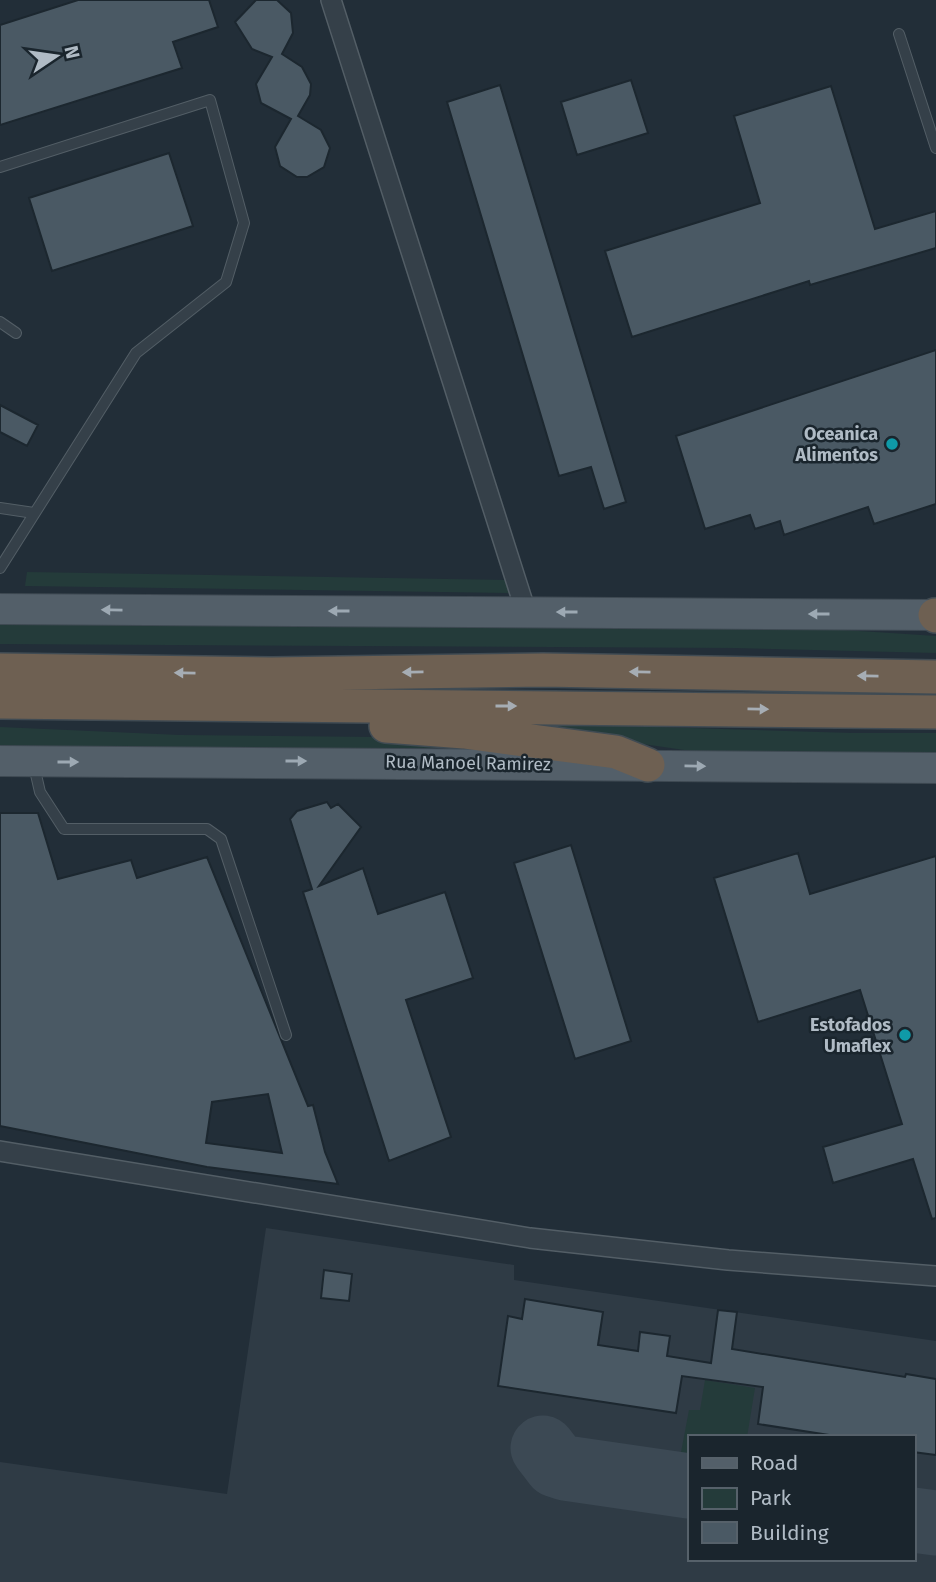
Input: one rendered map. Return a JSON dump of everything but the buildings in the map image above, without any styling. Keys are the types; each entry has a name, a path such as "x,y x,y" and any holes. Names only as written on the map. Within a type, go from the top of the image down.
{"highway":[{"path":"0,670 272,674 543,670 936,677"},
{"path":"0,702 936,712"},
{"path":"71,704 187,726 401,726 464,732 616,752 648,765"}],"main road":[{"path":"0,609 936,615"},
{"name":"Rua Manoel Ramirez","path":"0,761 936,768"}],"street":[{"path":"331,0 526,612"},
{"path":"0,1151 530,1238 728,1260 936,1276"}],"lane":[{"path":"899,34 936,148"},
{"path":"0,167 210,100 244,223 226,282 136,353 0,569"},
{"path":"0,322 16,332"},
{"path":"0,508 34,513"},
{"path":"33,762 40,792 64,829 207,829 222,839 286,1035"}],"shaded area":[{"path":"266,1228 514,1265 514,1280 936,1341 936,1582 0,1582 0,1462 227,1494"}],"green space":[{"path":"27,572 508,580 511,590 509,593 25,586"},
{"path":"0,624 829,629 936,636 936,653 734,648 0,644"},
{"path":"527,723 936,733 936,754 691,751 526,727"},
{"path":"0,727 180,735 377,737 480,748 0,748"},
{"path":"705,1380 755,1388 747,1435 688,1435 688,1465 679,1463 689,1410 700,1410"}],"taxiway":[{"path":"543,1448 556,1465 565,1468 688,1486"},
{"path":"915,1520 936,1523"}],"place":[{"name":"Oceanica Alimentos","path":"892,444"},
{"name":"Estofados Umaflex","path":"905,1035"}]}
